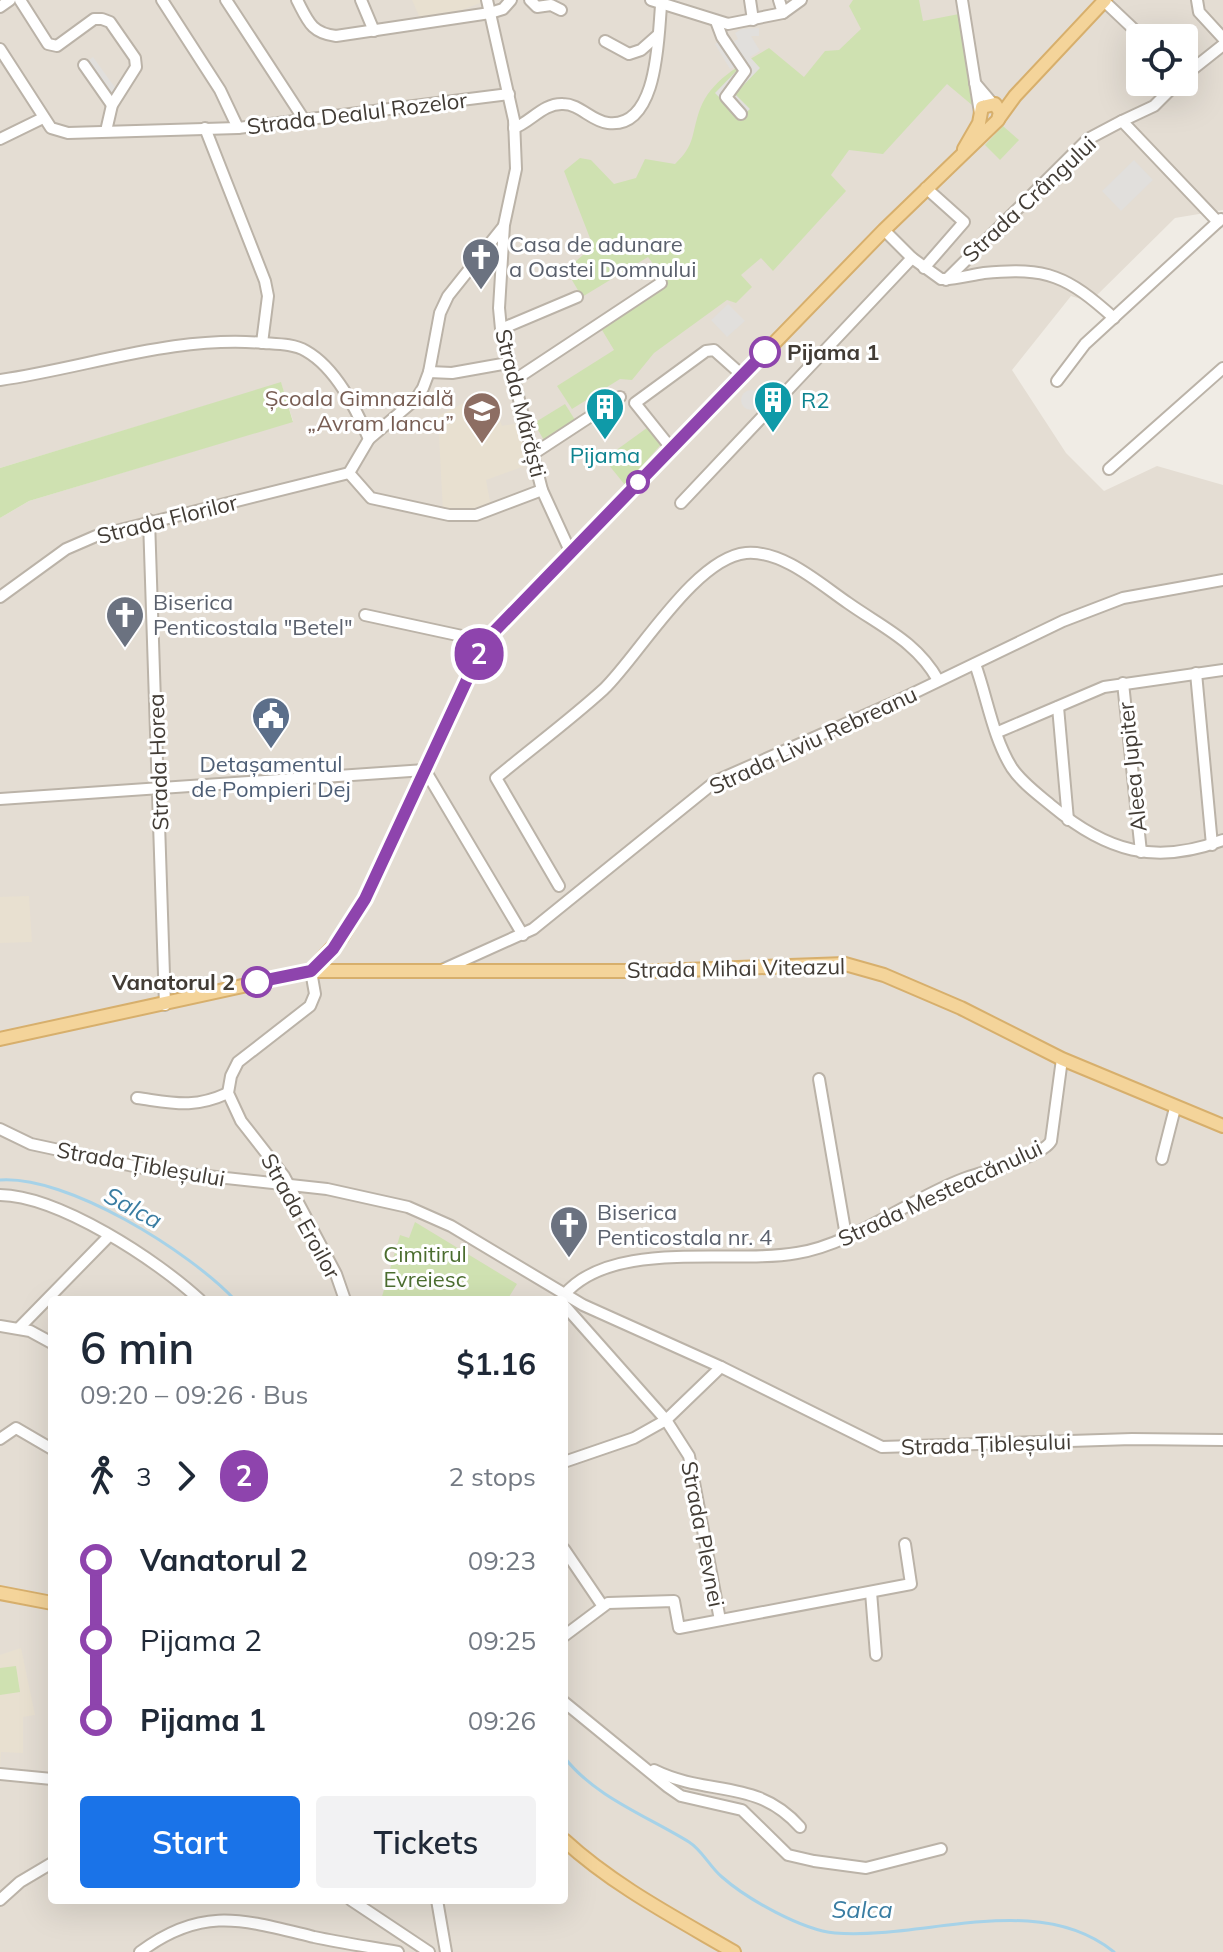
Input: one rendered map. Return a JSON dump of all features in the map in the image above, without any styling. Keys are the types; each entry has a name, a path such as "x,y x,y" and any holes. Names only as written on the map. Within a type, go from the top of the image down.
{"main road":[{"path":"311,971 333,949 353,920 485,641 884,230 996,121 1015,96 1104,0"},
{"path":"964,149 986,104 1015,96"},
{"path":"993,104 1000,112 996,121"},
{"path":"980,114 985,122 996,121"},
{"name":"Strada Mihai Viteazul","path":"0,1039 311,971 659,971 845,964 884,975 948,1002 1062,1059 1223,1126"},
{"path":"0,1593 48,1602"},
{"path":"568,1844 586,1860 657,1908 734,1952"}],"street":[{"path":"0,7 10,0"},
{"path":"20,0 48,44 57,46 94,19 110,22 135,58 136,67 112,105 106,131"},
{"path":"162,0 220,90 238,128"},
{"path":"226,0 305,121"},
{"path":"297,0 309,26 319,34 374,31 490,13 503,9 511,0"},
{"path":"361,0 374,31"},
{"name":"Strada Mărăști","path":"487,0 514,128 515,185 504,225 499,308 501,329 542,490 570,551"},
{"path":"530,0 537,7 551,5 561,10"},
{"path":"750,0 753,20"},
{"path":"779,0 783,13"},
{"path":"514,128 547,107 561,103 574,105 605,123 621,123 635,115 650,87 658,35 656,3 728,24 783,13 801,0"},
{"path":"962,0 980,114"},
{"path":"1104,0 1129,24"},
{"path":"1197,0 1199,12 1223,38"},
{"path":"716,21 722,37 745,71 726,97 741,114"},
{"path":"605,41 629,54 641,50 658,35"},
{"path":"1198,65 1223,45"},
{"path":"0,49 43,118 0,139"},
{"path":"84,65 112,105"},
{"path":"975,83 993,104"},
{"name":"Strada Dealul Rozelor","path":"43,118 51,128 68,133 238,128 509,94"},
{"name":"Strada Crângului","path":"946,280 1088,139 1154,106 1164,96"},
{"path":"1057,381 1085,344 1220,220 1122,121"},
{"path":"205,128 265,281 268,296 262,343"},
{"path":"924,268 964,222 926,188"},
{"path":"504,225 448,296 440,313 429,372 416,399 369,439 349,473 371,498 449,515 476,515 542,490"},
{"path":"884,230 924,268 946,280 992,273 1050,274 1079,288 1114,318"},
{"path":"681,503 912,258"},
{"path":"513,381 661,283"},
{"path":"501,329 577,297"},
{"path":"0,380 176,344 233,340 262,343 305,350 318,360 347,396 369,439"},
{"path":"671,448 635,403 706,351 714,350 742,375"},
{"path":"429,372 452,373 508,363"},
{"path":"1109,469 1223,368"},
{"path":"533,454 620,397"},
{"name":"Strada Florilor","path":"0,597 81,541 149,520 349,473"},
{"name":"Strada Horea","path":"149,520 165,1005"},
{"path":"559,886 496,778 602,690 649,630 709,571 732,557 760,554 799,570 919,651 938,680"},
{"name":"Strada Liviu Rebreanu","path":"440,971 523,935 716,781 1063,621 1123,598 1223,580"},
{"path":"365,615 485,641"},
{"path":"975,664 1012,768 1068,820 1107,844 1141,852 1218,842 1196,673"},
{"path":"998,732 1123,683 1223,670"},
{"name":"Aleea Jupiter","path":"1123,683 1141,852"},
{"path":"1058,707 1068,820"},
{"path":"0,799 425,770 523,935"},
{"path":"137,1098 190,1106 228,1093 238,1062 310,1006 315,994 311,971"},
{"name":"Strada Mesteacănului","path":"567,1296 589,1274 625,1263 811,1251 950,1184 1047,1148 1062,1059"},
{"path":"819,1079 846,1236"},
{"name":"Strada Eroilor","path":"228,1093 241,1121 288,1184 336,1274 344,1296"},
{"path":"1162,1159 1175,1108"},
{"name":"Strada Țibleșului","path":"0,1129 31,1144 123,1164 200,1177 288,1184 383,1199 451,1226 550,1287 559,1296"},
{"path":"0,1195 38,1202 109,1236 148,1257 195,1296"},
{"path":"50,1296 109,1236"},
{"path":"20,1327 48,1298"},
{"name":"Strada Țibleșului","path":"568,1302 721,1367 882,1447 1132,1439 1223,1440"},
{"name":"Strada Țibleșului","path":"568,1306 666,1420"},
{"path":"0,1326 20,1327 48,1341"},
{"path":"568,1461 634,1438 666,1420 721,1367"},
{"name":"Strada Plevnei","path":"666,1420 689,1456 720,1620"},
{"path":"0,1439 16,1428 48,1447"},
{"path":"568,1633 602,1605 674,1601 679,1628 911,1584 905,1544"},
{"path":"568,1555 602,1605"},
{"path":"871,1592 876,1655"},
{"path":"568,1705 681,1796 742,1810 788,1855 866,1868 941,1849"},
{"path":"638,1762 675,1781 758,1795 776,1805 800,1827"},
{"path":"0,1774 48,1779"},
{"path":"0,1900 20,1882 48,1865"},
{"path":"357,1904 429,1952"},
{"path":"438,1904 446,1952"},
{"path":"140,1952 176,1929 216,1919 268,1924 398,1952"}],"shaded area":[{"path":"0,0 1223,0 1223,210 1175,218 1090,302 1071,296 1012,370 1066,453 1104,491 1157,466 1223,485 1223,1952 0,1952 0,518 29,501 293,421 281,383 0,468"},
{"path":"412,0 485,1 457,12 458,17 422,23"},
{"path":"759,28 759,36 751,36 760,51 750,57 760,68 735,94 750,109 740,118 715,93 747,60 730,69 715,44 725,38 729,44 738,39 735,33 742,29"},
{"path":"93,57 116,89 110,93 88,61"},
{"path":"1134,160 1153,180 1121,211 1102,191"},
{"path":"728,304 745,321 727,337 711,320"},
{"path":"751,390 758,393 761,400 758,407 751,410 744,407 741,400 744,393"},
{"name":"Școala Gimnazială „Avram Iancu”","path":"464,403 471,423 500,421 502,426 519,423 530,464 486,480 491,507 468,513 443,512 438,416"},
{"path":"29,896 32,942 0,943 0,897"},
{"path":"21,1648 35,1715 23,1717 23,1753 1,1752 0,1769 0,1655"}],"green space":[{"path":"853,0 919,0 923,21 959,14 972,105 947,84 883,154 849,150 831,175 846,191 773,271 761,258 741,275 752,287 736,303 727,300 654,353 632,380 620,379 572,409 557,386 614,350 602,330 666,281 648,257 582,297 566,270 593,246 564,171 580,158 591,160 614,184 636,178 645,159 675,164 690,144 705,98 720,80 769,48 804,77 825,51 839,50 861,29 849,6"},
{"path":"1003,126 1019,140 1000,160 985,145"},
{"path":"281,382 293,422 29,501 0,518 0,468"},
{"path":"565,404 577,423 545,442 534,423"},
{"path":"651,425 664,441 625,485 604,459"},
{"name":"Cimitirul Evreiesc","path":"415,1222 517,1284 510,1296 382,1296 400,1235 409,1238"},
{"path":"16,1666 20,1692 0,1695 0,1668"}],"waterway":[{"name":"Salca","path":"0,1180 27,1182 92,1203 158,1239 231,1296"},
{"name":"Salca","path":"568,1761 606,1795 694,1845 718,1873 746,1895 807,1926 835,1933 870,1933 1016,1921 1051,1924 1084,1934 1114,1952"}],"bus line":[{"name":"2","path":"257,982 311,971 333,949 365,899 485,641 765,352"}],"place":[{"name":"Casa de adunare a Oastei Domnului","path":"481,291"},
{"name":"Pijama 1","path":"765,352"},
{"name":"R2","path":"773,434"},
{"name":"Pijama","path":"605,441"},
{"name":"Școala Gimnazială „Avram Iancu”","path":"482,445"},
{"name":"Biserica Penticostala \"Betel\"","path":"125,649"},
{"name":"Detașamentul de Pompieri Dej","path":"271,750"},
{"name":"Vanatorul 2","path":"257,982"},
{"name":"Biserica Penticostala nr. 4","path":"569,1259"}]}
